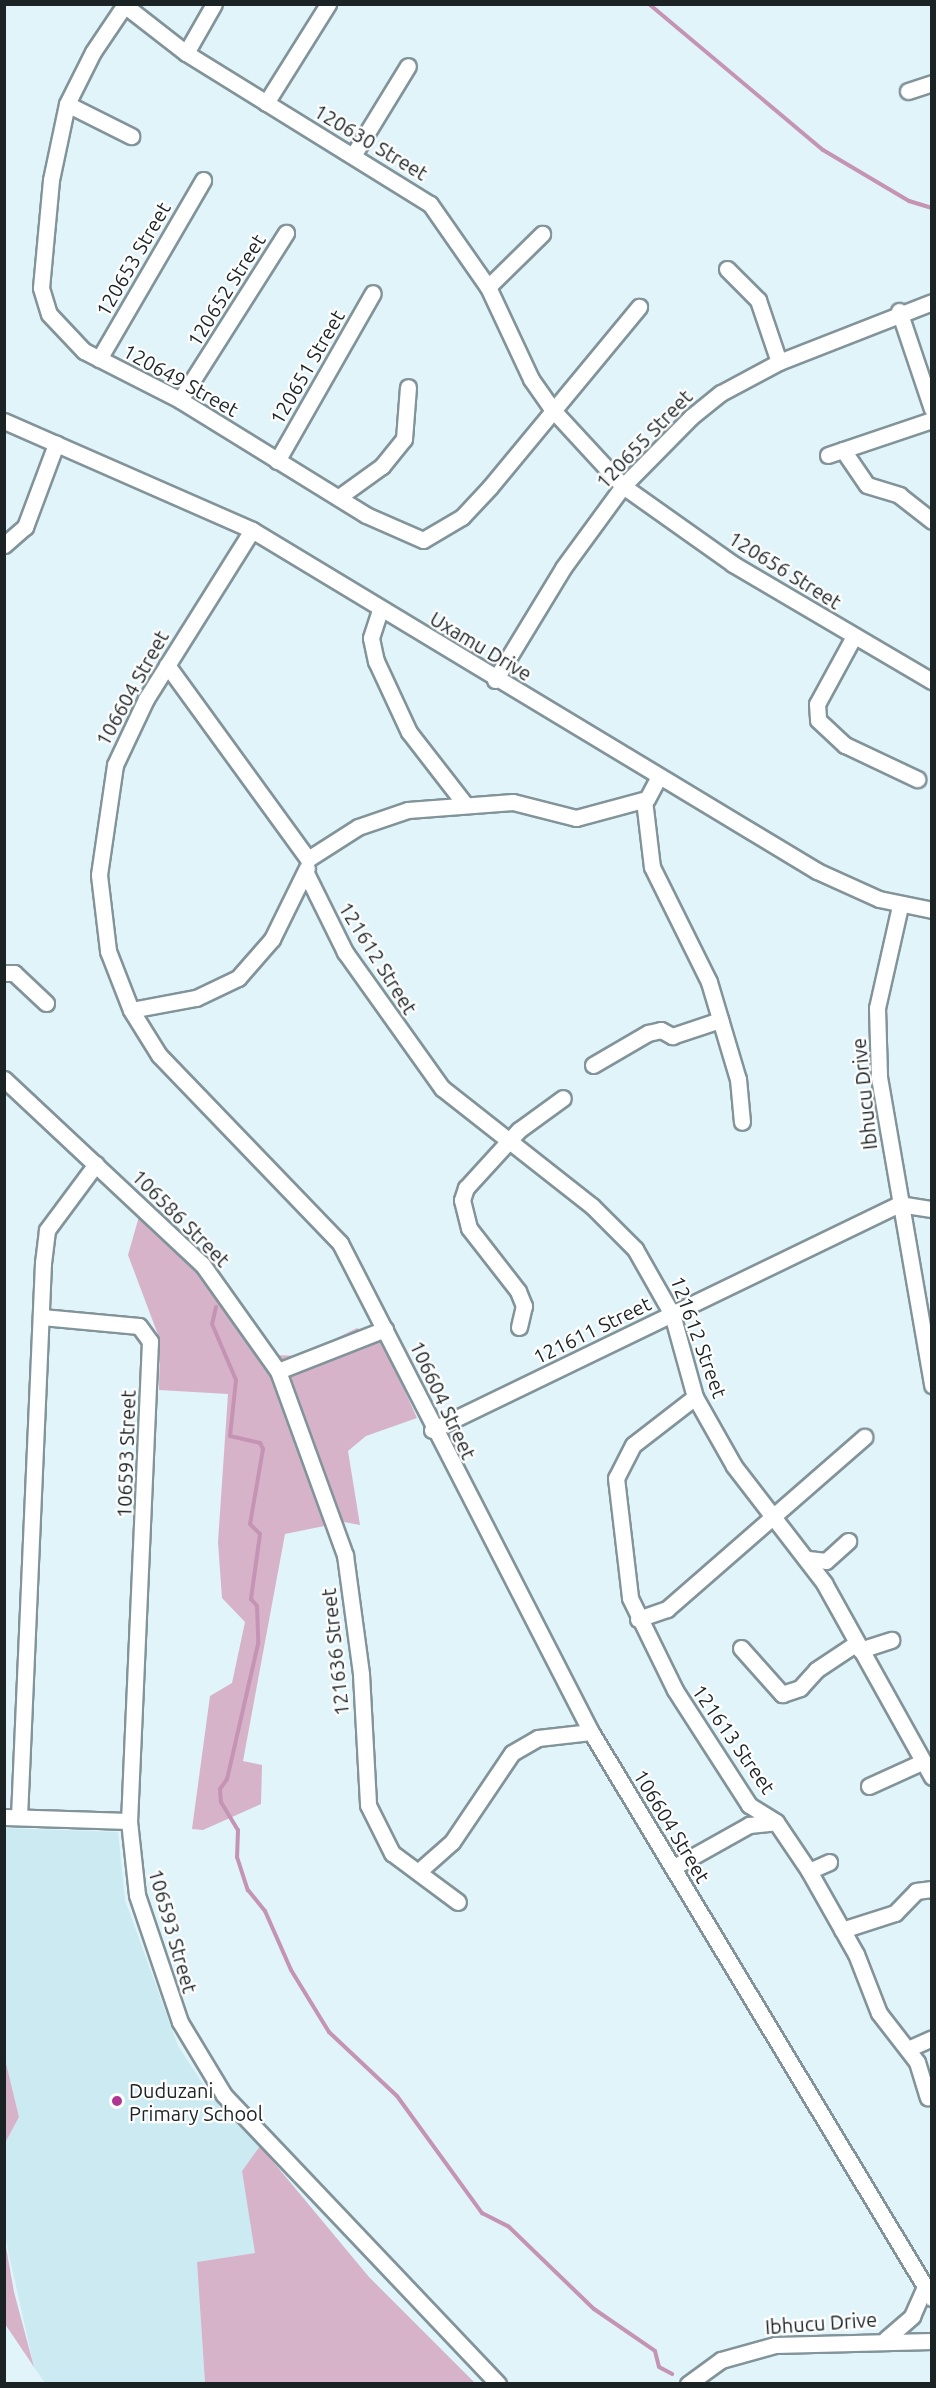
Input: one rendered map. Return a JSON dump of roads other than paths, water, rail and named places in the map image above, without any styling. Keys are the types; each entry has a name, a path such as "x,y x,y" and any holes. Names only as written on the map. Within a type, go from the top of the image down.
{"street":[{"path":"186,53 214,4"},
{"path":"266,103 328,4"},
{"name":"120630 Street","path":"124,5 186,53 354,154 430,204 488,287 531,379 551,408 623,486"},
{"name":"120649 Street","path":"124,5 93,52 67,104 51,180 40,288 50,314 63,332 99,359 180,400 277,461 404,535 436,536 490,487 551,408 639,307"},
{"path":"354,154 408,66"},
{"path":"908,91 932,83"},
{"path":"67,104 131,136"},
{"name":"120653 Street","path":"99,359 204,180"},
{"name":"120652 Street","path":"180,400 286,233"},
{"path":"488,287 542,234"},
{"path":"727,270 758,300 779,362"},
{"name":"120651 Street","path":"277,461 373,293"},
{"name":"120655 Street","path":"495,680 563,568 623,486 708,403 779,362 899,311 932,302"},
{"path":"899,311 932,409"},
{"path":"339,497 382,466 404,439 408,387"},
{"path":"932,420 836,453 867,485 899,495 932,520"},
{"name":"Uxamu Drive","path":"4,421 252,530 495,680 817,871 900,906 932,910"},
{"path":"4,545 25,527 56,444"},
{"name":"120656 Street","path":"623,486 733,564 854,638 932,681"},
{"name":"106604 Street","path":"252,530 167,665 115,765 102,832 100,914 131,1010 186,1087 329,1228 386,1329 432,1431 591,1732 928,2293"},
{"path":"380,610 372,638 376,661 409,732 464,803"},
{"path":"854,638 817,704 818,720 845,745 917,779"},
{"path":"131,1010 196,999 238,978 267,947 307,875 308,859 167,665"},
{"path":"658,778 644,800 652,867 696,950 738,1079 742,1122"},
{"path":"308,859 386,815 464,803 513,802 576,818 644,800"},
{"name":"121612 Street","path":"307,875 345,952 403,1038 459,1106 510,1141 613,1226 657,1282 672,1314 695,1397 773,1520 808,1559 932,1777"},
{"name":"Ibhucu Drive","path":"900,906 884,967 877,1040 899,1204 932,1385"},
{"path":"4,973 14,974 46,1003"},
{"path":"593,1065 648,1033 661,1030 672,1036 720,1020"},
{"name":"106586 Street","path":"4,1079 202,1264 278,1371"},
{"path":"519,1327 524,1306 518,1291 469,1228 462,1200 466,1188 510,1141 563,1098"},
{"path":"96,1164 47,1230 12,1817 129,1821"},
{"path":"899,1204 932,1209"},
{"name":"121611 Street","path":"432,1431 899,1204"},
{"name":"106593 Street","path":"42,1317 139,1326 150,1341 129,1821 137,1895 149,1937 180,2022 203,2064 276,2152 498,2384"},
{"path":"278,1371 386,1329"},
{"name":"121636 Street","path":"278,1371 345,1554 361,1674 368,1805 392,1853 458,1902"},
{"name":"121613 Street","path":"695,1397 633,1445 616,1478 622,1549 638,1619 675,1690 749,1805 776,1822 809,1871 842,1930 879,2013 910,2048 928,2097"},
{"path":"638,1619 667,1609 773,1520 864,1437"},
{"path":"808,1559 826,1562 849,1540"},
{"path":"741,1648 782,1694 800,1688 816,1670 858,1647 891,1640"},
{"path":"418,1872 452,1842 512,1753 538,1738 591,1732"},
{"path":"869,1786 922,1762"},
{"path":"748,1825 749,1805"},
{"path":"674,1867 748,1825 776,1822"},
{"path":"809,1871 829,1862"},
{"path":"842,1930 895,1913 916,1891 932,1889"},
{"path":"910,2048 932,2038"},
{"path":"886,2339 912,2316 928,2293"},
{"name":"Ibhucu Drive","path":"688,2384 708,2366 755,2350 886,2339 932,2341"}],"waterway":[{"path":"649,4 823,150 909,201 932,208"},
{"path":"216,1307 212,1324 236,1380 230,1436 260,1443 263,1449 250,1524 260,1534 251,1599 257,1606 258,1644 227,1779 220,1789 221,1802 238,1830 237,1857 248,1890 265,1911 291,1970 329,2032 397,2096 482,2213 509,2227 594,2309 655,2351 659,2367 672,2374"}],"place":[{"name":"Duduzani Primary School","path":"117,2101"}]}
